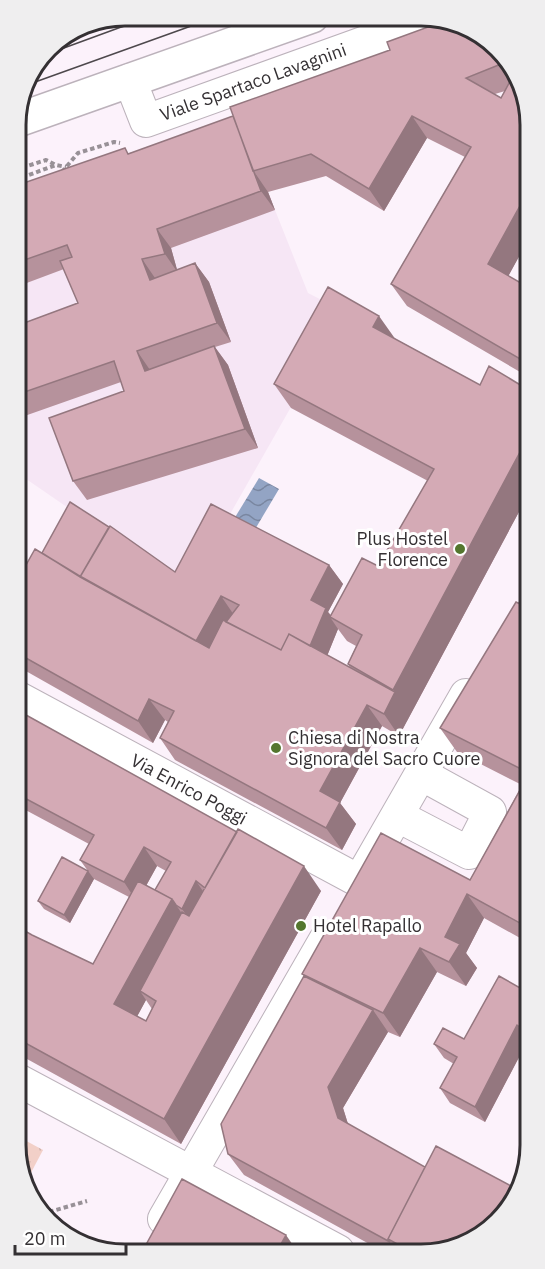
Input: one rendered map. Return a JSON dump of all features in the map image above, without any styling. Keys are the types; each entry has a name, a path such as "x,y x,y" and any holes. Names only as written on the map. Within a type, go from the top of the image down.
{"main road":[{"path":"26,117 284,26"}],"street":[{"name":"Viale Spartaco Lavagnini","path":"130,80 146,121 410,26"},
{"path":"150,1242 483,666"},
{"name":"Via Enrico Poggi","path":"26,702 350,898"},
{"path":"398,816 469,853 490,812 421,774"},
{"path":"26,1084 325,1244"}],"path":[{"path":"26,166 46,160 72,171"},
{"path":"26,176 56,165"},
{"path":"51,1211 87,1201"}],"shaded area":[{"path":"247,134 308,293 345,312 189,591 26,479 26,207"}],"green space":[{"path":"26,1141 43,1150 30,1174 26,1158"}],"water":[{"path":"259,478 279,489 254,531 234,519"}],"building":[{"path":"429,26 452,31 476,42 499,65 466,78 501,98 510,82 512,86 520,124 520,206 488,264 520,282 520,359 391,284 471,147 412,116 369,189 311,154 253,171 230,107 390,50 387,42"},
{"path":"233,116 261,191 157,229 165,254 142,259 150,280 195,263 217,323 137,351 145,371 214,346 245,429 73,481 49,418 124,391 114,361 26,392 26,322 78,303 60,261 72,257 67,245 26,259 26,182 125,148 128,154"},
{"path":"328,287 379,316 373,327 480,385 489,366 520,385 520,453 393,690 348,664 362,635 330,617 362,558 378,566 434,469 274,384"},
{"path":"70,502 109,527 80,577 42,553"},
{"path":"211,504 329,565 311,600 326,608 310,646 289,634 281,650 226,622 239,605 221,596 196,641 80,577 110,526 175,572"},
{"path":"35,549 209,648 223,620 281,650 289,634 395,692 384,714 367,705 320,791 340,802 326,828 160,738 174,711 149,699 138,721 26,658 26,565"},
{"path":"516,602 520,604 519,768 440,728"},
{"path":"26,715 237,832 205,888 196,881 182,909 172,899 155,890 171,862 144,847 124,882 80,860 94,835 26,799"},
{"path":"519,791 519,923 467,894 445,937 460,944 449,962 420,948 383,1013 302,974 381,833 470,880"},
{"path":"238,829 304,866 164,1119 26,1043 26,932 93,964 138,881 172,899 114,1004 146,1021 156,1001 140,991 182,912 189,916"},
{"path":"62,857 88,871 64,915 38,901"},
{"path":"304,976 373,1010 328,1087 338,1118 425,1167 388,1239 390,1242 228,1154 221,1124"},
{"path":"499,976 519,987 519,1027 517,1025 475,1107 440,1088 457,1057 434,1044 443,1028 464,1039"},
{"path":"436,1146 511,1186 499,1205 486,1219 464,1233 434,1243 397,1244 388,1239"},
{"path":"182,1179 286,1235 281,1244 146,1244"}],"tram line":[{"path":"60,50 124,26"},
{"path":"35,82 191,26"}],"place":[{"name":"Plus Hostel Florence","path":"460,549"},
{"name":"Chiesa di Nostra Signora del Sacro Cuore","path":"276,748"},
{"name":"Hotel Rapallo","path":"301,926"}]}
